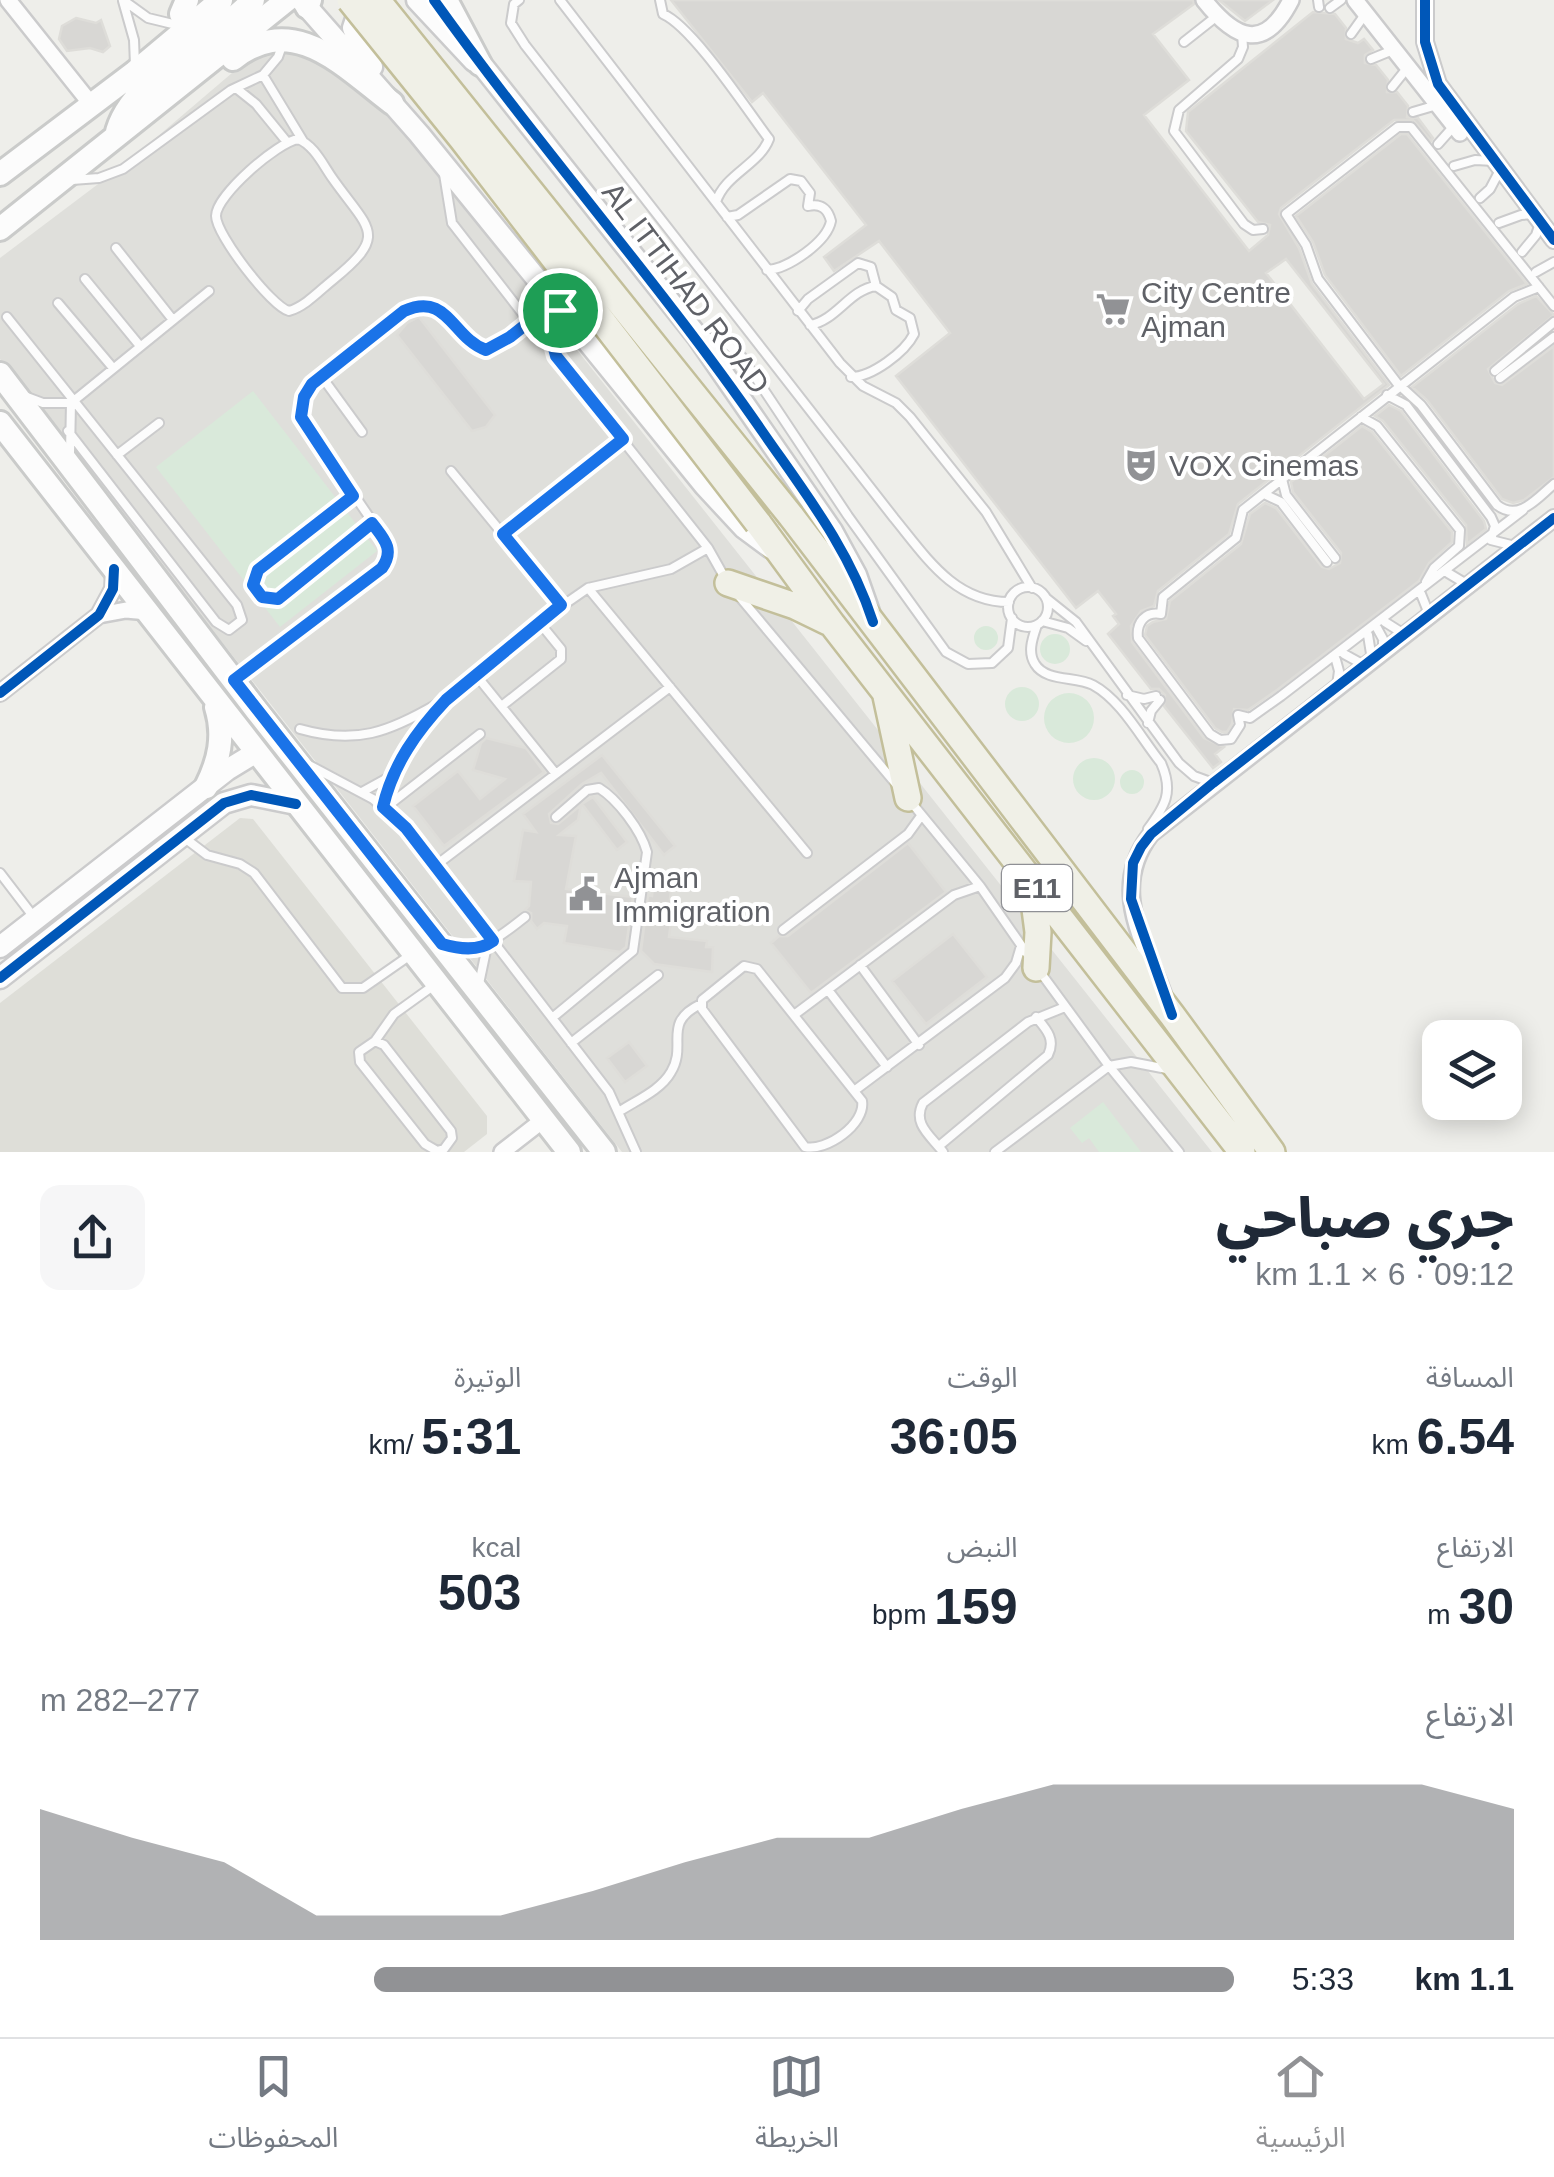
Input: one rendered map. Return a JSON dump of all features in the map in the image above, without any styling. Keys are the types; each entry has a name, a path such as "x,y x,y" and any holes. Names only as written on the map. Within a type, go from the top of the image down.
{"highway":[{"name":"E11","path":"350,0 462,139 1181,1074 1257,1146"},
{"name":"AL ITTIHAD ROAD","path":"378,0 873,622 1172,1015 1257,1146"},
{"path":"728,584 796,606 832,624"},
{"path":"886,691 915,807"},
{"path":"1031,881 1038,932 1036,968"}],"main road":[{"path":"188,0 180,10 188,26"},
{"path":"0,174 135,72 221,0"},
{"path":"115,140 118,125 134,100 253,0"},
{"path":"446,0 480,64"},
{"path":"0,229 302,2"},
{"path":"115,140 157,118 242,52 265,41 284,39 320,50 392,103"},
{"path":"3,379 352,833 604,1152"},
{"path":"0,422 569,1152"},
{"path":"206,787 220,751 221,732 211,694"},
{"path":"255,753 275,757 324,812 352,833"}],"street":[{"path":"8,0 91,104"},
{"path":"378,0 358,16 353,28 392,103"},
{"path":"417,0 468,58 480,64"},
{"name":"AL ITTIHAD ROAD","path":"434,0 480,64 696,336 832,531 856,576 873,622"},
{"path":"1204,0 1228,28 1242,34 1258,34 1272,28 1291,0"},
{"path":"1425,0 1423,19 1430,62 1450,103 1554,240"},
{"path":"302,2 444,164 727,511 764,544 783,555"},
{"path":"1360,7 1466,140 1493,160"},
{"path":"1172,1015 1131,899 1133,864 1141,847 1151,834 1213,784 1426,618 1472,570 1518,546 1554,518"},
{"path":"0,693 99,615 113,589 114,569"},
{"path":"99,615 126,610 148,612"},
{"path":"0,947 255,753"},
{"path":"0,978 224,803 237,797 264,795 296,804"},
{"path":"73,922 86,903 118,875 111,860"},
{"path":"502,1152 543,1120"},
{"path":"1257,1146 1290,1152"}],"lane":[{"path":"123,0 155,21 188,26"},
{"path":"123,0 134,40 135,72"},
{"path":"519,0 514,4 511,23 525,46 894,518 954,586 980,600 1010,602"},
{"path":"560,0 798,312 862,386 896,402 910,417 986,512 1032,588 1067,613 1178,763 1213,784"},
{"path":"570,12 573,0"},
{"path":"660,0 663,14 694,42 770,139 724,186 716,202"},
{"path":"1330,8 1341,0"},
{"path":"1351,34 1360,7"},
{"path":"1184,42 1217,16"},
{"path":"1242,34 1243,47 1238,59 1179,110 1174,131 1244,224 1253,230 1263,229"},
{"path":"62,180 116,173 236,88 263,75 278,57 284,39"},
{"path":"1370,59 1385,51 1397,52"},
{"path":"1392,86 1408,67"},
{"path":"263,75 303,141 364,222 368,242 361,257 305,303 290,310 274,302 222,236 216,215 224,195 288,142 303,141"},
{"path":"236,88 256,104 288,142"},
{"path":"1413,112 1437,105"},
{"path":"1522,510 1506,512 1497,505 1421,405 1399,385 1316,275 1306,244 1286,216 1398,126 1411,126 1554,306"},
{"path":"1438,144 1454,126"},
{"path":"1454,166 1493,160 1490,189 1480,198"},
{"path":"444,164 452,222 529,322"},
{"path":"727,217 790,180 801,181 808,189 808,206 826,209 831,221 827,234 780,268 767,270"},
{"path":"1499,223 1521,214 1537,218 1536,235 1522,252"},
{"path":"116,248 173,320"},
{"path":"1536,272 1554,262"},
{"path":"798,312 858,263 871,267 876,286 892,298 896,310 910,318 914,326 910,341 870,372 852,376"},
{"path":"85,279 140,346"},
{"path":"810,325 824,321 860,291 876,286"},
{"path":"1540,286 1514,297 1241,513 1236,538 1162,597 1161,614 1149,614 1140,622 1140,643 1214,738 1225,740 1235,736 1240,726 1238,714 1254,716 1491,538 1554,484"},
{"path":"3,379 30,399 57,404 72,402 210,291"},
{"path":"58,302 113,368"},
{"path":"234,680 382,568 388,555 389,546 301,417 304,397 322,377 415,306 436,307 473,344 486,350 557,306"},
{"path":"557,306 551,337 556,356 708,548 728,584 980,886 1108,1066 1180,1152"},
{"path":"7,317 238,606 242,612 237,626 230,630 216,622 68,431"},
{"path":"1554,322 1497,375 1554,336"},
{"path":"696,336 724,341 737,350 848,516 946,652 968,664 992,663 1008,648 1010,602 1016,592 1032,588"},
{"path":"322,377 362,432"},
{"path":"1387,395 1406,405 1491,516 1495,526 1491,538"},
{"path":"72,402 68,431 72,465"},
{"path":"1361,417 1377,426 1460,530 1459,546 1434,568 1423,590 1426,618"},
{"path":"117,455 159,422"},
{"path":"503,534 623,439"},
{"path":"451,471 561,605"},
{"path":"1263,494 1282,502 1331,560 1286,495 1282,479"},
{"path":"353,496 258,570 253,585 262,597 278,599 372,523"},
{"path":"1491,538 1518,546"},
{"path":"384,807 393,776 415,736 446,700 539,622 588,588 671,570 708,548"},
{"path":"1448,573 1472,570"},
{"path":"588,588 808,853"},
{"path":"1046,598 1048,606 1031,654 1036,666 1045,673 1081,680 1105,693 1161,762 1166,774 1168,798 1141,847"},
{"path":"1012,618 1023,626 1040,623 1068,628 1090,644"},
{"path":"503,706 561,659 562,648 539,622"},
{"path":"1373,659 1383,639 1381,625 1404,634"},
{"path":"1368,635 1373,659"},
{"path":"1344,654 1373,659"},
{"path":"1334,688 1339,678 1336,660"},
{"path":"476,675 556,774"},
{"path":"435,866 670,687"},
{"path":"1126,694 1158,698 1148,723"},
{"path":"300,729 337,736 375,733 411,720 446,700"},
{"path":"384,807 480,734"},
{"path":"297,760 362,792 406,828 620,1111 636,1152"},
{"path":"362,792 393,776"},
{"path":"552,1018 633,951 647,852 643,839 599,788 588,790 556,817"},
{"path":"782,930 908,834 915,807"},
{"path":"182,836 207,855 240,864 254,873 342,988 364,988 413,953"},
{"path":"0,873 36,919"},
{"path":"794,1015 954,895 980,886"},
{"path":"442,944 464,949 490,943 525,916"},
{"path":"478,988 490,943"},
{"path":"854,1091 1004,978 1016,963 1022,946"},
{"path":"860,965 919,1045"},
{"path":"620,1111 657,1088 670,1074 677,1056 679,1020 688,1010 739,969 751,966 854,1091 863,1109 856,1123 823,1149 805,1147 700,1004"},
{"path":"571,1042 658,975"},
{"path":"375,1041 384,1045 451,1131 450,1145 437,1151 426,1144 360,1062 359,1052 375,1041 394,1014 436,984"},
{"path":"828,990 887,1068"},
{"path":"1038,1016 1050,1035 1048,1055 941,1149 919,1120 923,1103 1038,1016 1057,996"},
{"path":"1038,1016 1065,1006"},
{"path":"995,1152 1108,1066 1131,1062 1181,1074"}],"shaded area":[{"path":"274,37 307,41 393,111 467,211 1212,1152 622,1152 0,359 0,258 130,160"},
{"path":"240,818 253,819 487,1116 487,1134 464,1152 0,1152 0,1003"}],"green space":[{"path":"253,391 377,551 280,627 156,467"},
{"path":"986,626 995,629 995,647 986,650 977,647 974,638 977,629"},
{"path":"1055,634 1066,638 1070,649 1066,660 1055,664 1044,660 1040,649 1044,638"},
{"path":"1022,687 1034,692 1039,704 1034,716 1022,721 1010,716 1005,704 1010,692"},
{"path":"1069,693 1087,700 1094,718 1087,736 1069,743 1051,736 1044,718 1051,700"},
{"path":"1094,758 1109,764 1115,779 1109,794 1094,800 1079,794 1073,779 1079,764"},
{"path":"1132,770 1141,773 1141,791 1132,794 1123,791 1120,782 1123,773"},
{"path":"1103,1102 1141,1152 1099,1152 1089,1138 1082,1143 1070,1128"}],"building":[{"name":"City Centre Ajman","path":"671,0 1193,0 1194,4 1153,34 1189,80 1144,115 1249,251 1268,235 1270,225 1258,222 1186,131 1188,112 1313,12 1335,14 1346,28 1346,39 1358,43 1364,39 1373,50 1365,55 1365,63 1376,65 1388,80 1387,92 1397,92 1408,106 1407,117 1418,118 1433,138 1431,141 1413,120 1394,120 1281,208 1279,214 1299,248 1312,284 1389,385 1238,504 1229,534 1158,591 1154,606 1141,611 1131,626 1132,642 1204,738 1224,747 1215,754 1221,762 1213,768 1164,706 1165,695 1159,689 1151,689 1108,634 1119,624 1098,591 1076,608 896,376 950,333 879,241 834,271 824,257 866,225 763,93 752,102","holes":["1286,259 1384,384 1364,399 1266,273"]},
{"path":"1219,0 1273,0 1245,21"},
{"path":"76,18 96,23 101,20 110,46 103,52 90,48 67,51 59,39 62,26"},
{"path":"1401,134 1407,134 1527,284 1509,291 1401,376 1325,275 1313,242 1296,216"},
{"path":"1536,296 1554,315 1488,369 1495,383 1502,385 1554,346 1554,477 1524,500 1513,503 1502,499 1427,400 1412,387 1518,304"},
{"path":"419,317 495,415 486,427 472,431 397,335"},
{"path":"1389,405 1401,411 1484,521 1486,529 1467,544 1466,525 1375,416"},
{"path":"1362,426 1372,432 1452,532 1452,542 1429,563 1419,581 1277,690 1248,710 1234,709 1232,724 1227,732 1222,732 1145,635 1147,626 1166,619 1170,601 1241,544 1250,514 1265,503 1276,508 1322,567 1329,569 1340,563 1341,553 1293,492 1291,482"},
{"path":"486,738 526,748 544,772 444,846 413,806 458,771 480,799 505,779 473,770"},
{"name":"Ajman Immigration","path":"602,755 675,846 664,855 601,773 582,784 549,814 551,823 558,824 581,805 578,820 559,835 576,836 566,889 633,897 626,947 620,952 564,943 567,926 544,923 537,929 531,913 525,910 529,906 531,882 514,881 523,830 536,832 523,814"},
{"path":"593,797 627,842 617,850 582,804"},
{"path":"908,843 946,892 811,993 771,943 779,936 788,936"},
{"path":"653,888 671,891 670,899 674,899 669,937 707,941 706,947 713,947 712,972 654,964 641,951 648,895 652,896"},
{"path":"953,934 987,977 926,1024 892,981"},
{"path":"629,1042 647,1066 625,1082 607,1058"}],"cycle path":[{"path":"434,0 762,431 839,546 873,622"},
{"path":"1425,0 1425,42 1438,84 1554,240"},
{"path":"1172,1015 1131,899 1133,863 1141,847 1151,834 1213,783 1554,518"},
{"path":"0,693 99,615 113,589 114,569"},
{"path":"0,978 224,803 251,795 296,804"}],"place":[{"name":"City Centre Ajman","path":"1113,309"},
{"name":"VOX Cinemas","path":"1141,465"},
{"name":"Ajman Immigration","path":"586,894"}],"route":[{"path":"554,302 560,310 551,337 556,356 623,439 503,534 561,605 429,718 403,755 383,807 406,828 493,941 476,948 453,948 442,944 234,680 382,568 388,555 389,546 372,523 278,599 267,600 253,585 258,570 353,496 301,417 300,408 312,384 415,306 436,307 473,344 486,350 510,337 554,302"}]}
